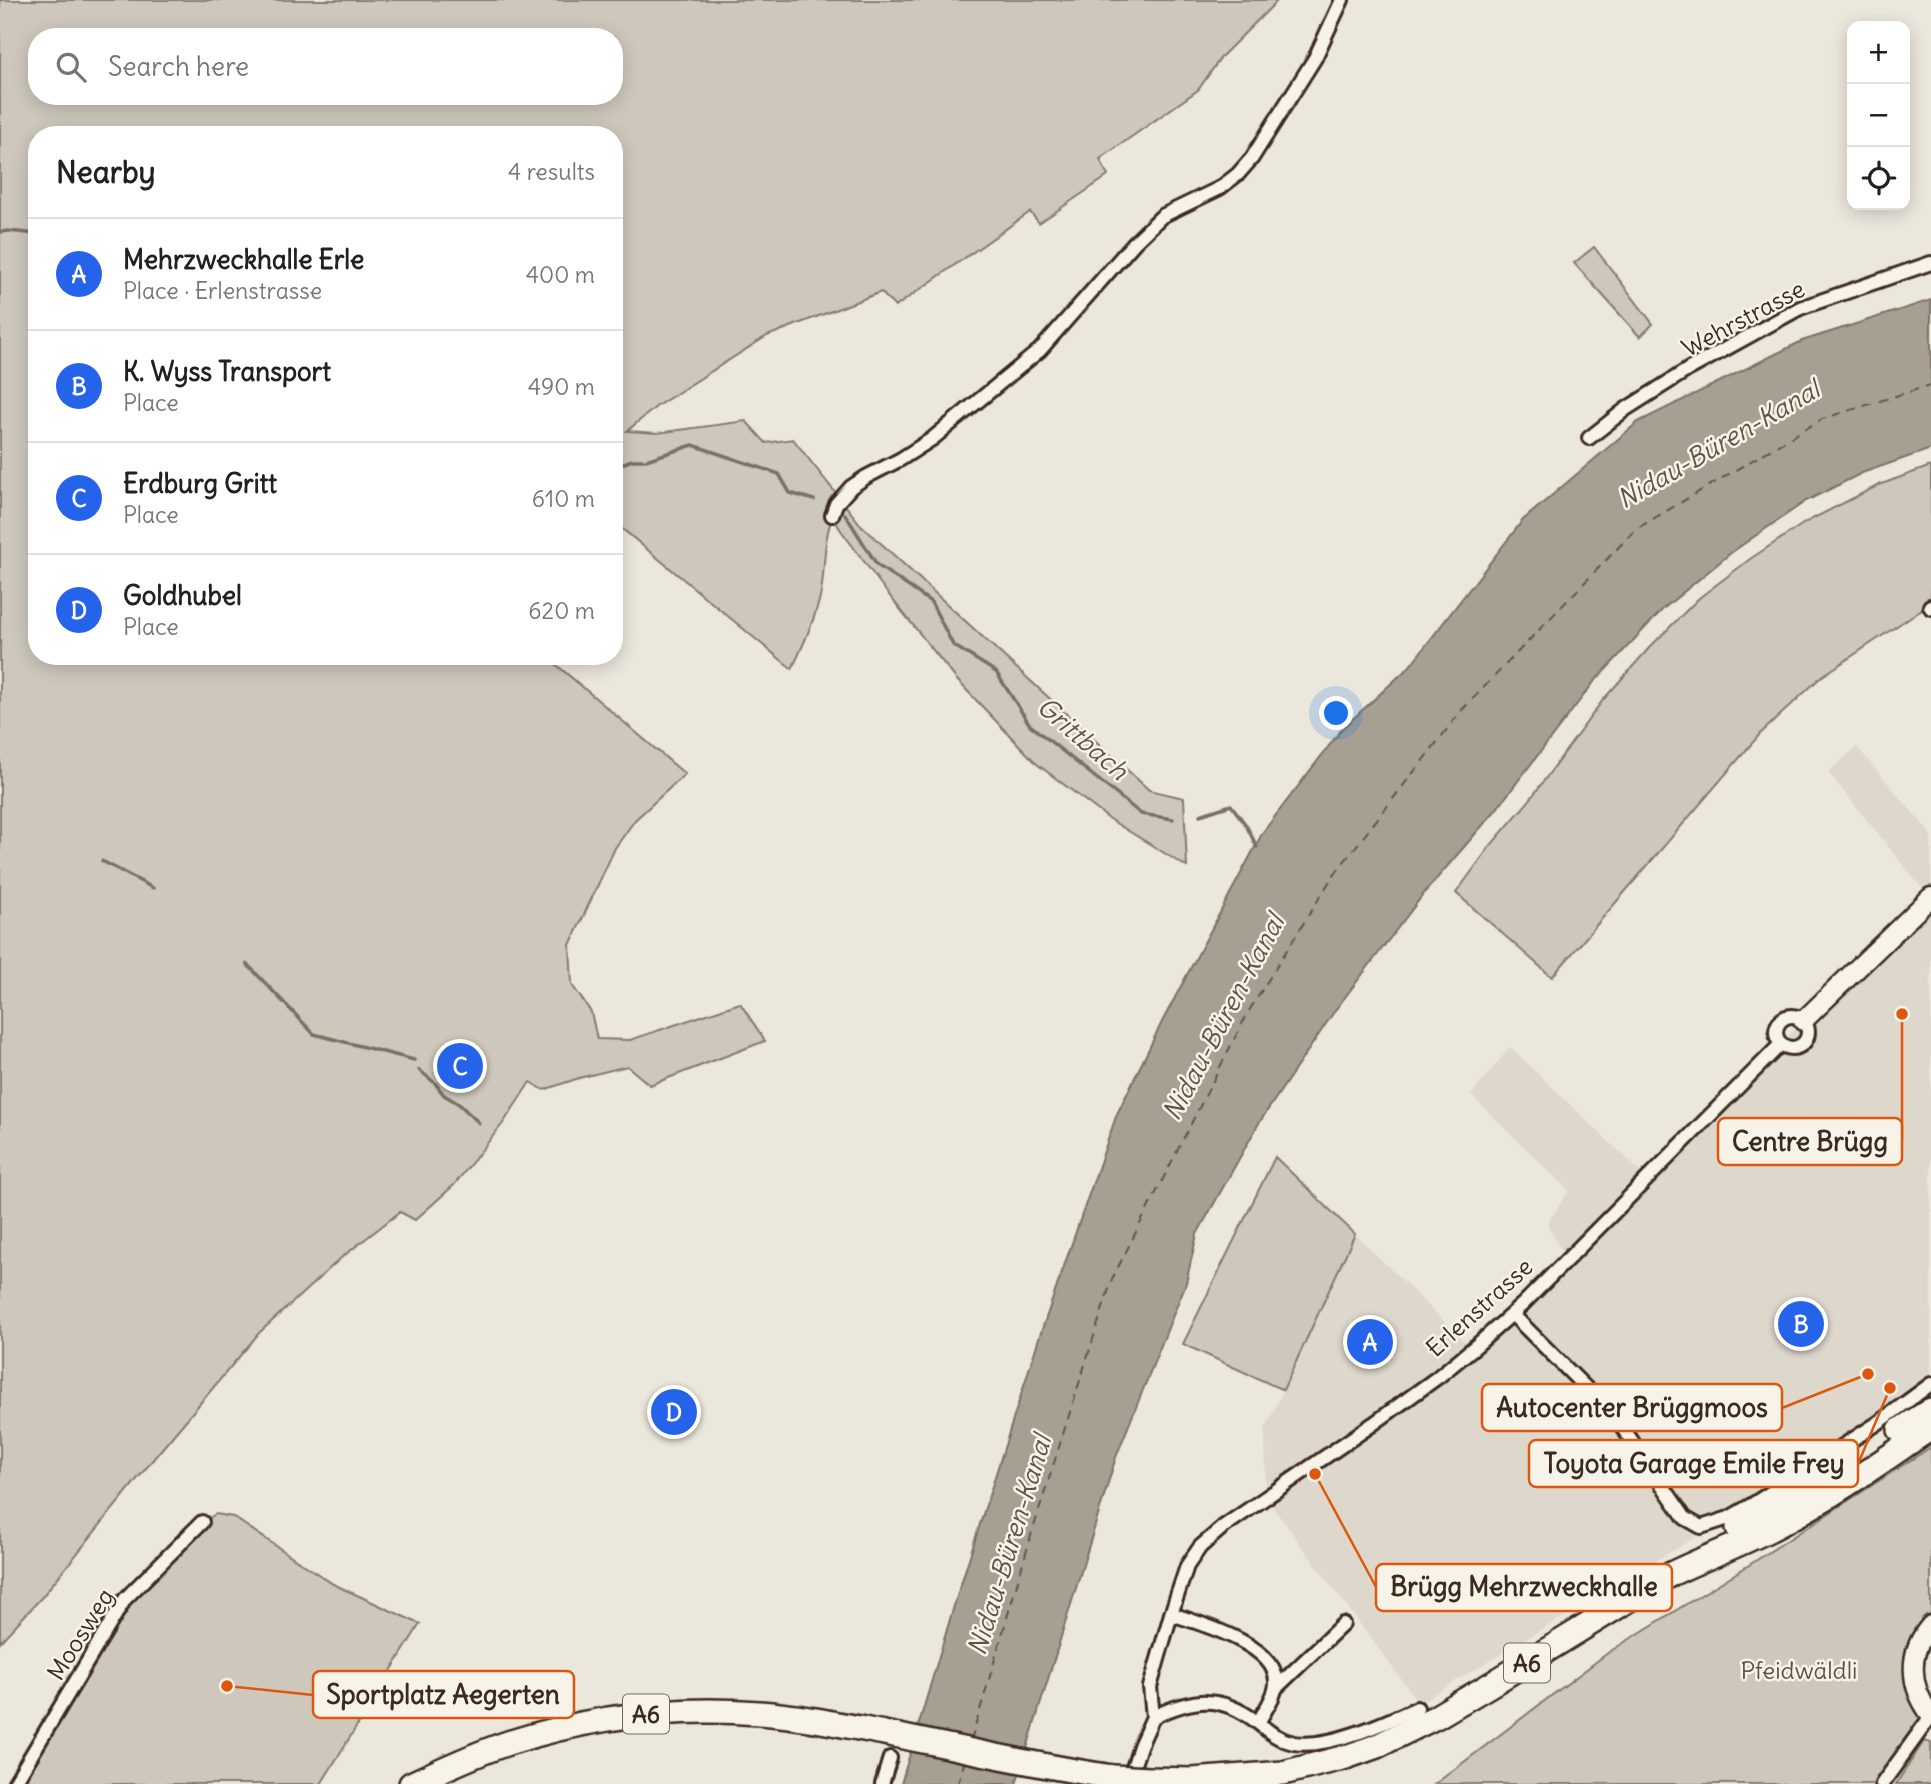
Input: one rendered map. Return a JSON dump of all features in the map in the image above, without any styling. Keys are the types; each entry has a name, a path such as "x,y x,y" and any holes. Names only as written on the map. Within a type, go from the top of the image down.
{"highway":[{"name":"A6","path":"411,1784 486,1752 569,1726 642,1714 711,1711 758,1713 830,1722 1130,1780 1192,1780 1283,1773 1367,1749 1436,1717 1671,1574 1759,1535 1931,1409"},
{"name":"A6","path":"1799,1505 1931,1428"}],"street":[{"path":"837,505 866,477 932,439 1041,350 1139,238 1162,216 1220,188 1238,174 1252,158 1315,58 1342,0"},
{"name":"Wehrstrasse","path":"1589,438 1626,409 1689,369 1800,308 1931,263"},
{"path":"1803,1021 1931,897"},
{"path":"1795,1016 1803,1021 1807,1035 1802,1043 1790,1047 1781,1044 1776,1030 1781,1021 1795,1016"},
{"name":"Erlenstrasse","path":"1130,1780 1140,1746 1153,1717 1150,1688 1171,1614 1187,1566 1200,1547 1223,1527 1438,1377 1512,1314 1781,1044"},
{"path":"1512,1314 1616,1418 1685,1518 1701,1527 1729,1518 1753,1504 1878,1423 1931,1384"},
{"name":"Moosweg","path":"14,1784 125,1599 202,1521"},
{"path":"1171,1614 1223,1631 1250,1646 1266,1659 1274,1671 1276,1688"},
{"path":"1258,1723 1276,1688 1343,1624"},
{"path":"1882,1784 1931,1716 1918,1694 1914,1677 1918,1644 1931,1625"},
{"path":"1153,1717 1178,1706 1202,1701 1219,1702 1233,1706 1274,1736 1306,1744 1368,1730 1417,1708"},
{"path":"882,1784 890,1758"}],"shaded area":[{"path":"1857,747 1931,834 1931,1388 1707,1530 1419,1703 1266,1498 1265,1430 1355,1234 1464,1341 1477,1345 1568,1259 1547,1224 1569,1191 1471,1095 1510,1047 1648,1179 1803,1021 1930,898 1828,772"}],"green space":[{"path":"0,0 1278,0 1222,56 1198,90 1100,159 1108,176 1039,223 1030,212 895,307 881,292 767,336 657,406 627,431 657,433 746,421 766,443 793,439 860,524 1149,790 1184,798 1187,867 1109,819 1037,764 957,680 888,594 833,516 827,535 818,606 792,669 623,529 623,126 28,126 28,665 557,665 685,774 635,820 615,848 570,945 572,985 591,1012 597,1039 630,1040 740,1003 765,1041 650,1085 627,1066 544,1090 530,1082 504,1122 454,1185 415,1220 400,1212 341,1258 259,1333 42,1597 0,1642"},
{"path":"1594,247 1653,324 1640,337 1574,263"},
{"path":"1931,466 1931,603 1821,677 1760,734 1552,977 1456,893 1491,845 1529,801 1603,700 1699,598 1750,559 1806,522 1879,485"},
{"path":"1275,1157 1355,1234 1283,1390 1183,1344"},
{"name":"Pfeidwäldli","path":"1931,1447 1931,1625 1915,1652 1931,1715 1882,1784 1435,1784 1609,1652"},
{"path":"216,1514 233,1517 333,1584 420,1624 321,1784 14,1784 125,1599 202,1522"},
{"path":"1924,1741 1931,1743 1931,1784 1896,1784"}],"water":[{"name":"Nidau-Büren-Kanal","path":"1931,300 1931,449 1862,473 1806,501 1732,552 1663,609 1594,682 1495,811 1426,891 1336,1009 1259,1123 1197,1234 1186,1283 1116,1457 1016,1784 901,1784 1039,1338 1117,1114 1163,1020 1263,832 1342,729 1409,667 1523,520 1638,422 1802,341"}],"waterway":[{"name":"Grittbach","path":"0,232 28,233"},
{"name":"Grittbach","path":"623,464 632,460 646,460 693,445 779,474 790,493 814,500"},
{"name":"Grittbach","path":"845,514 877,565 931,602 953,645 996,672 1030,725 1141,814 1173,819"},
{"path":"1200,815 1231,805 1246,825 1257,847"},
{"path":"102,861 153,888"},
{"path":"247,964 314,1034 414,1060"},
{"path":"419,1070 435,1083 444,1095 459,1104 479,1123"}],"ferry route":[{"path":"971,1741 1030,1539 1112,1279 1247,1014 1333,876 1462,710 1636,529 1822,419 1931,385"},
{"path":"958,1784 965,1760"}],"place":[{"name":"Centre Brügg","path":"1902,1014"},
{"name":"Erdburg Gritt","path":"460,1066"},
{"name":"K. Wyss Transport","path":"1801,1324"},
{"name":"Mehrzweckhalle Erle","path":"1370,1342"},
{"name":"Autocenter Brüggmoos","path":"1868,1374"},
{"name":"Toyota Garage Emile Frey","path":"1890,1388"},
{"name":"Goldhubel","path":"674,1412"},
{"name":"Brügg Mehrzweckhalle","path":"1315,1474"},
{"name":"Sportplatz Aegerten","path":"227,1686"}]}
